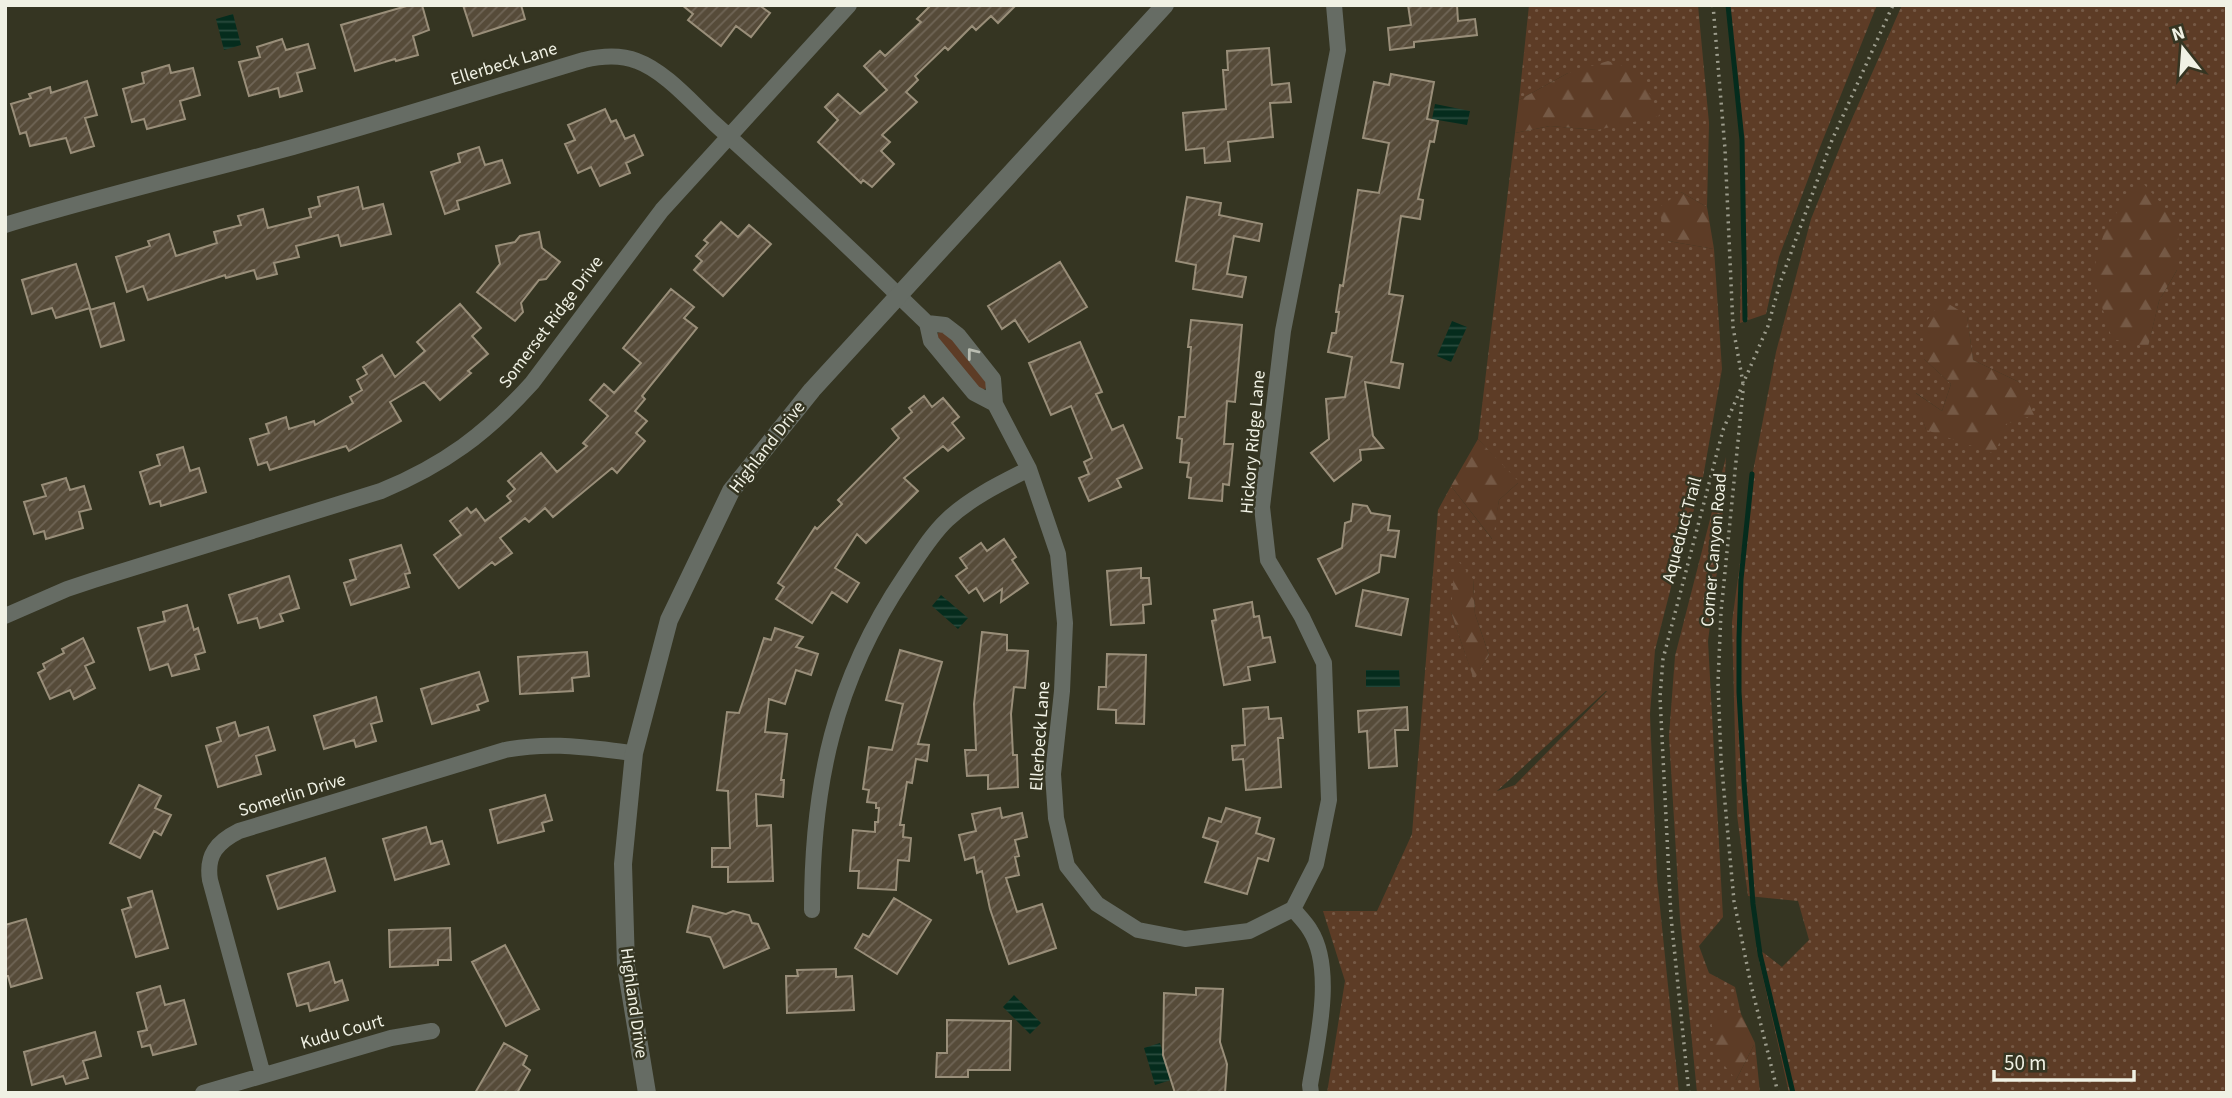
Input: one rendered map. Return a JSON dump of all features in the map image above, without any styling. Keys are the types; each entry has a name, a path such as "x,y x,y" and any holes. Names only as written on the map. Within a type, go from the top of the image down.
{"street":[{"name":"Somerset Ridge Drive","path":"5,616 94,580 381,491 418,476 453,454 509,409 532,383 662,210 849,5"},
{"name":"Highland Drive","path":"647,1093 626,966 623,864 634,753 669,620 731,491 812,390 1165,5"},
{"name":"Hickory Ridge Lane","path":"1293,909 1316,864 1329,800 1324,663 1302,617 1268,560 1262,507 1283,331 1338,50 1334,5"},
{"name":"Ellerbeck Lane","path":"5,225 108,194 355,129 597,57 624,57 649,66 660,74 729,136 927,323 931,341 974,393 995,404"},
{"name":"Ellerbeck Lane","path":"927,323 945,325 958,335 993,379 995,404 1028,469 1058,554 1065,623 1062,691 1053,774 1056,818 1067,866 1097,904 1138,930 1185,939 1249,931 1293,909"},
{"path":"812,910 812,857 820,786 840,705 863,649 888,601 947,520 989,489 1028,469"},
{"name":"Somerlin Drive","path":"263,1075 210,880 210,860 213,850 220,842 239,831 505,750 563,744 634,753"},
{"path":"1293,909 1312,932 1323,969 1321,1016 1311,1093"},
{"name":"Kudu Court","path":"263,1075 391,1038 432,1031"},
{"path":"203,1093 263,1075"}],"path":[{"name":"Corner Canyon Road","path":"1713,5 1725,149 1733,327 1743,386 1721,611 1718,683 1721,760 1734,901 1751,985 1778,1093"},
{"name":"Aqueduct Trail","path":"1689,1093 1671,918 1660,710 1663,659 1723,430 1768,326 1780,283 1832,140 1893,5"}],"green space":[{"path":"1529,5 1698,5 1709,123 1707,207 1681,192 1668,241 1714,249 1722,369 1701,489 1681,548 1655,650 1650,714 1657,878 1679,1093 1327,1093 1345,981 1323,911 1377,911 1412,834 1438,510 1451,486 1492,539 1499,500 1518,483 1478,439 1515,133 1550,126 1597,130 1568,73 1519,100","holes":["1473,579 1475,614 1489,655 1474,679 1451,612","1606,691 1515,785 1497,791"]},
{"path":"1730,5 1877,5 1779,257 1766,314 1740,323 1743,146"},
{"path":"1902,5 2227,5 2227,1093 1789,1093 1756,947 1782,967 1809,940 1798,901 1748,896 1737,815 1732,622 1751,482 1776,352 1811,219","holes":["2105,229 2177,270 2159,301 2148,346","1967,316 1973,360 2019,382 1926,430 1916,393 1942,411 1951,384 1924,359"]},
{"path":"1608,61 1639,71 1660,116 1597,130 1550,126 1515,133 1519,100 1568,73"},
{"path":"2140,180 2179,223 2177,270 2159,301 2148,347 2112,339 2092,275 2105,229"},
{"path":"1681,192 1707,207 1714,249 1668,241 1658,208"},
{"path":"1942,300 1967,315 1973,360 2019,382 2034,415 2006,424 1995,454 1926,430 1914,392 1942,411 1951,384 1924,359 1923,326"},
{"path":"943,331 988,385 985,389 980,389 937,338 938,333"},
{"path":"1478,439 1519,482 1499,500 1493,540 1451,486"},
{"path":"1726,457 1721,540 1708,641 1723,917 1699,946 1709,973 1735,987 1741,1014 1710,1014 1736,1080 1755,1043 1760,1093 1697,1093 1680,919 1669,736 1675,656"},
{"path":"1455,557 1473,579 1475,614 1489,655 1474,680 1451,612"},
{"path":"1710,1014 1741,1014 1755,1043 1736,1080 1717,1056"}],"shaded area":[{"path":"233,14 241,45 224,50 216,19"},
{"path":"1435,104 1470,111 1467,125 1432,119"},
{"path":"1452,321 1467,327 1451,362 1437,356"},
{"path":"941,595 968,618 958,629 932,606"},
{"path":"1366,670 1399,670 1400,687 1366,687"},
{"path":"1014,995 1041,1023 1030,1034 1003,1007"},
{"path":"1160,1043 1171,1080 1155,1085 1144,1048"}],"building":[{"path":"410,5 422,5 429,30 413,36 418,55 355,71 341,25"},
{"path":"463,5 521,5 525,19 473,36"},
{"path":"682,5 759,5 770,13 751,37 736,26 721,46 688,20 693,14"},
{"path":"931,5 1016,5 998,23 991,16 976,30 972,26 948,50 945,47 915,76 918,80 906,92 917,102 882,135 890,142 881,151 894,164 872,187 863,180 861,183 818,142 838,120 825,107 838,94 860,114 887,90 864,66 880,51 885,56 921,22 917,19"},
{"path":"1408,5 1457,5 1458,21 1475,19 1477,35 1414,42 1414,47 1390,50 1388,28 1411,25"},
{"path":"282,39 286,50 308,44 315,68 297,73 302,91 280,97 278,88 249,96 239,62 260,57 257,47"},
{"path":"1269,48 1272,85 1289,83 1291,102 1270,103 1273,137 1228,142 1230,161 1205,163 1204,148 1186,150 1183,113 1226,109 1223,70 1228,70 1227,51"},
{"path":"169,65 171,73 193,68 200,95 180,101 185,119 147,129 144,119 132,122 123,89 144,83 142,73"},
{"path":"1391,74 1434,82 1427,119 1438,121 1434,142 1430,141 1418,199 1423,200 1420,219 1401,216 1389,294 1403,296 1391,362 1403,364 1399,388 1365,382 1373,436 1383,448 1360,450 1361,460 1334,481 1311,453 1329,439 1326,399 1345,397 1352,357 1328,352 1332,333 1336,333 1340,285 1343,286 1358,190 1379,193 1389,143 1363,138 1374,82 1389,85"},
{"path":"87,81 97,115 85,118 94,146 71,153 66,138 30,146 26,132 20,134 11,104 31,98 29,94 50,87 51,93"},
{"path":"605,109 611,122 616,120 625,139 634,135 643,155 626,163 630,173 600,186 591,167 578,173 565,144 575,140 568,125"},
{"path":"479,147 485,165 502,160 510,183 457,201 459,209 445,214 431,172 460,162 458,154"},
{"path":"358,187 363,209 383,204 391,234 341,246 338,235 296,246 299,257 274,263 277,274 257,279 254,270 226,278 225,275 148,300 143,286 127,292 116,257 150,246 148,241 169,234 176,256 217,243 214,232 241,225 238,216 263,209 268,228 311,217 309,209 320,206 318,197"},
{"path":"1187,197 1221,203 1219,215 1262,224 1259,241 1234,236 1227,274 1246,277 1242,297 1193,289 1196,265 1176,261"},
{"path":"721,222 738,237 749,225 771,244 723,296 694,270 702,261 696,256 708,243 704,240"},
{"path":"539,232 542,248 560,262 546,279 539,280 521,303 523,312 515,321 477,292 500,264 496,246"},
{"path":"1060,262 1087,307 1029,342 1015,320 1002,329 988,306"},
{"path":"76,264 90,308 56,318 52,308 32,314 22,280"},
{"path":"671,289 694,307 684,318 697,328 642,396 645,399 635,411 647,421 636,433 645,441 617,473 612,468 553,517 545,508 529,522 525,518 500,538 512,553 495,565 492,562 459,588 434,555 461,535 450,521 467,508 471,513 476,509 485,521 511,501 507,496 515,489 508,481 541,453 557,472 587,446 583,443 608,416 590,400 604,384 614,393 641,363 623,348"},
{"path":"114,303 124,340 101,347 90,310"},
{"path":"460,304 481,328 472,336 488,354 440,400 424,382 390,402 401,421 349,451 346,446 270,470 267,462 258,465 250,439 269,433 266,424 286,417 289,429 314,421 315,425 353,403 350,397 362,390 357,380 367,374 363,367 382,355 395,377 425,351 417,342"},
{"path":"1191,320 1242,325 1235,402 1227,401 1224,444 1233,444 1229,485 1223,484 1222,501 1189,498 1189,463 1180,462 1182,439 1177,438 1179,417 1185,417"},
{"path":"1080,342 1102,392 1096,394 1112,430 1123,425 1142,468 1117,479 1121,487 1089,501 1079,478 1089,474 1084,462 1092,458 1071,406 1051,415 1029,363"},
{"path":"924,396 932,407 943,398 959,417 952,423 964,438 948,451 943,446 904,478 918,491 866,543 857,534 835,568 859,583 847,602 832,592 812,623 776,599 784,587 778,583 815,527 817,529 842,504 838,500 899,438 892,429 912,412 909,408"},
{"path":"183,447 190,471 199,468 206,492 161,506 160,501 150,504 140,472 160,465 157,455"},
{"path":"66,478 70,490 84,486 91,509 79,512 83,528 46,539 44,531 34,534 24,502 46,496 42,485"},
{"path":"1353,504 1367,506 1371,513 1390,516 1388,530 1399,531 1395,557 1381,555 1379,572 1336,594 1318,559 1342,548 1345,523 1351,521"},
{"path":"1004,539 1016,557 1012,560 1028,583 1001,602 1002,589 984,601 976,588 969,593 956,576 967,568 960,558 981,543 987,551"},
{"path":"401,545 410,573 405,574 409,587 351,605 344,583 356,579 350,560"},
{"path":"1141,568 1141,578 1149,578 1151,604 1143,605 1144,623 1111,625 1107,571"},
{"path":"289,576 299,608 280,614 283,621 260,628 257,618 238,623 229,595"},
{"path":"1363,590 1408,599 1401,635 1356,626"},
{"path":"1252,602 1254,617 1259,616 1263,638 1270,637 1275,662 1248,667 1250,680 1224,685 1212,621 1216,620 1214,610"},
{"path":"187,605 194,630 198,628 205,652 195,655 199,669 172,676 168,664 150,670 138,628 165,621 163,612"},
{"path":"775,628 803,637 796,647 818,654 811,675 796,670 785,704 769,699 765,732 787,734 781,780 784,780 783,797 756,794 757,826 771,825 773,881 728,882 728,867 712,867 712,848 730,848 728,791 717,790 727,712 739,713 764,638 771,640"},
{"path":"982,632 1007,635 1007,650 1028,651 1025,688 1014,687 1011,714 1018,787 988,789 988,775 967,776 965,750 976,750 974,704"},
{"path":"83,638 94,662 85,666 95,688 74,699 70,690 50,699 38,673 45,669 43,664 64,653 62,649"},
{"path":"900,650 942,662 918,744 929,745 927,761 916,759 912,783 907,782 900,825 904,825 903,837 911,838 909,861 898,860 896,890 858,888 859,871 850,871 853,830 875,832 875,822 878,822 879,808 876,808 876,803 867,802 869,790 863,789 869,747 892,750 903,704 886,700"},
{"path":"587,652 589,676 572,678 573,691 520,694 518,657"},
{"path":"1107,654 1146,655 1144,724 1116,723 1116,710 1098,709 1099,687 1106,687"},
{"path":"479,672 488,701 477,705 479,710 432,724 421,689"},
{"path":"376,697 382,721 371,724 376,741 356,747 354,740 324,749 314,716"},
{"path":"1268,707 1269,719 1281,718 1283,738 1278,738 1281,787 1246,790 1243,759 1233,760 1232,746 1245,745 1243,709"},
{"path":"1407,707 1408,730 1395,730 1397,766 1369,768 1367,731 1359,732 1358,711"},
{"path":"235,722 239,736 268,727 275,750 256,756 261,774 218,787 206,746 221,741 217,728"},
{"path":"139,785 161,796 155,808 171,815 161,835 154,831 140,858 110,843"},
{"path":"545,795 552,820 542,823 544,831 498,843 490,810"},
{"path":"1000,808 1002,818 1022,813 1027,837 1015,840 1019,856 1015,857 1019,875 1006,878 1017,912 1042,904 1056,948 1009,964 990,909 982,871 977,873 974,857 965,860 959,835 976,831 972,814"},
{"path":"1226,808 1260,818 1256,833 1274,839 1268,861 1258,858 1247,894 1205,882 1218,842 1203,837 1209,818 1221,822"},
{"path":"426,827 431,844 442,841 449,864 395,880 383,839"},
{"path":"325,858 335,891 278,909 267,876"},
{"path":"152,891 168,948 136,957 122,910 131,907 128,898"},
{"path":"894,898 931,920 897,974 855,948 863,934 869,937"},
{"path":"693,906 726,914 733,911 749,915 752,923 758,924 769,948 724,968 710,937 687,932"},
{"path":"26,919 42,978 11,987 8,976 5,976 5,925"},
{"path":"450,928 451,960 438,960 438,965 390,967 389,930"},
{"path":"505,945 539,1009 506,1026 472,962"},
{"path":"329,962 335,983 342,980 348,1000 310,1011 308,1003 297,1006 288,974"},
{"path":"836,969 836,977 852,976 854,1010 787,1013 786,976 798,976 797,970"},
{"path":"160,986 165,1005 184,1000 196,1044 153,1055 150,1045 142,1047 138,1032 147,1030 137,993"},
{"path":"1196,988 1223,989 1220,1042 1227,1064 1225,1093 1175,1093 1163,1055 1164,993 1196,995"},
{"path":"947,1020 1011,1021 1010,1070 968,1070 968,1077 936,1077 937,1053 947,1053"},
{"path":"95,1032 101,1056 83,1061 88,1078 66,1084 63,1076 32,1085 24,1052"},
{"path":"504,1043 527,1056 523,1065 530,1070 517,1093 475,1093"}],"waterway":[{"path":"1728,5 1742,140 1745,320"},
{"path":"1752,474 1741,579 1739,638 1744,782 1753,904 1760,954 1793,1093"}]}
